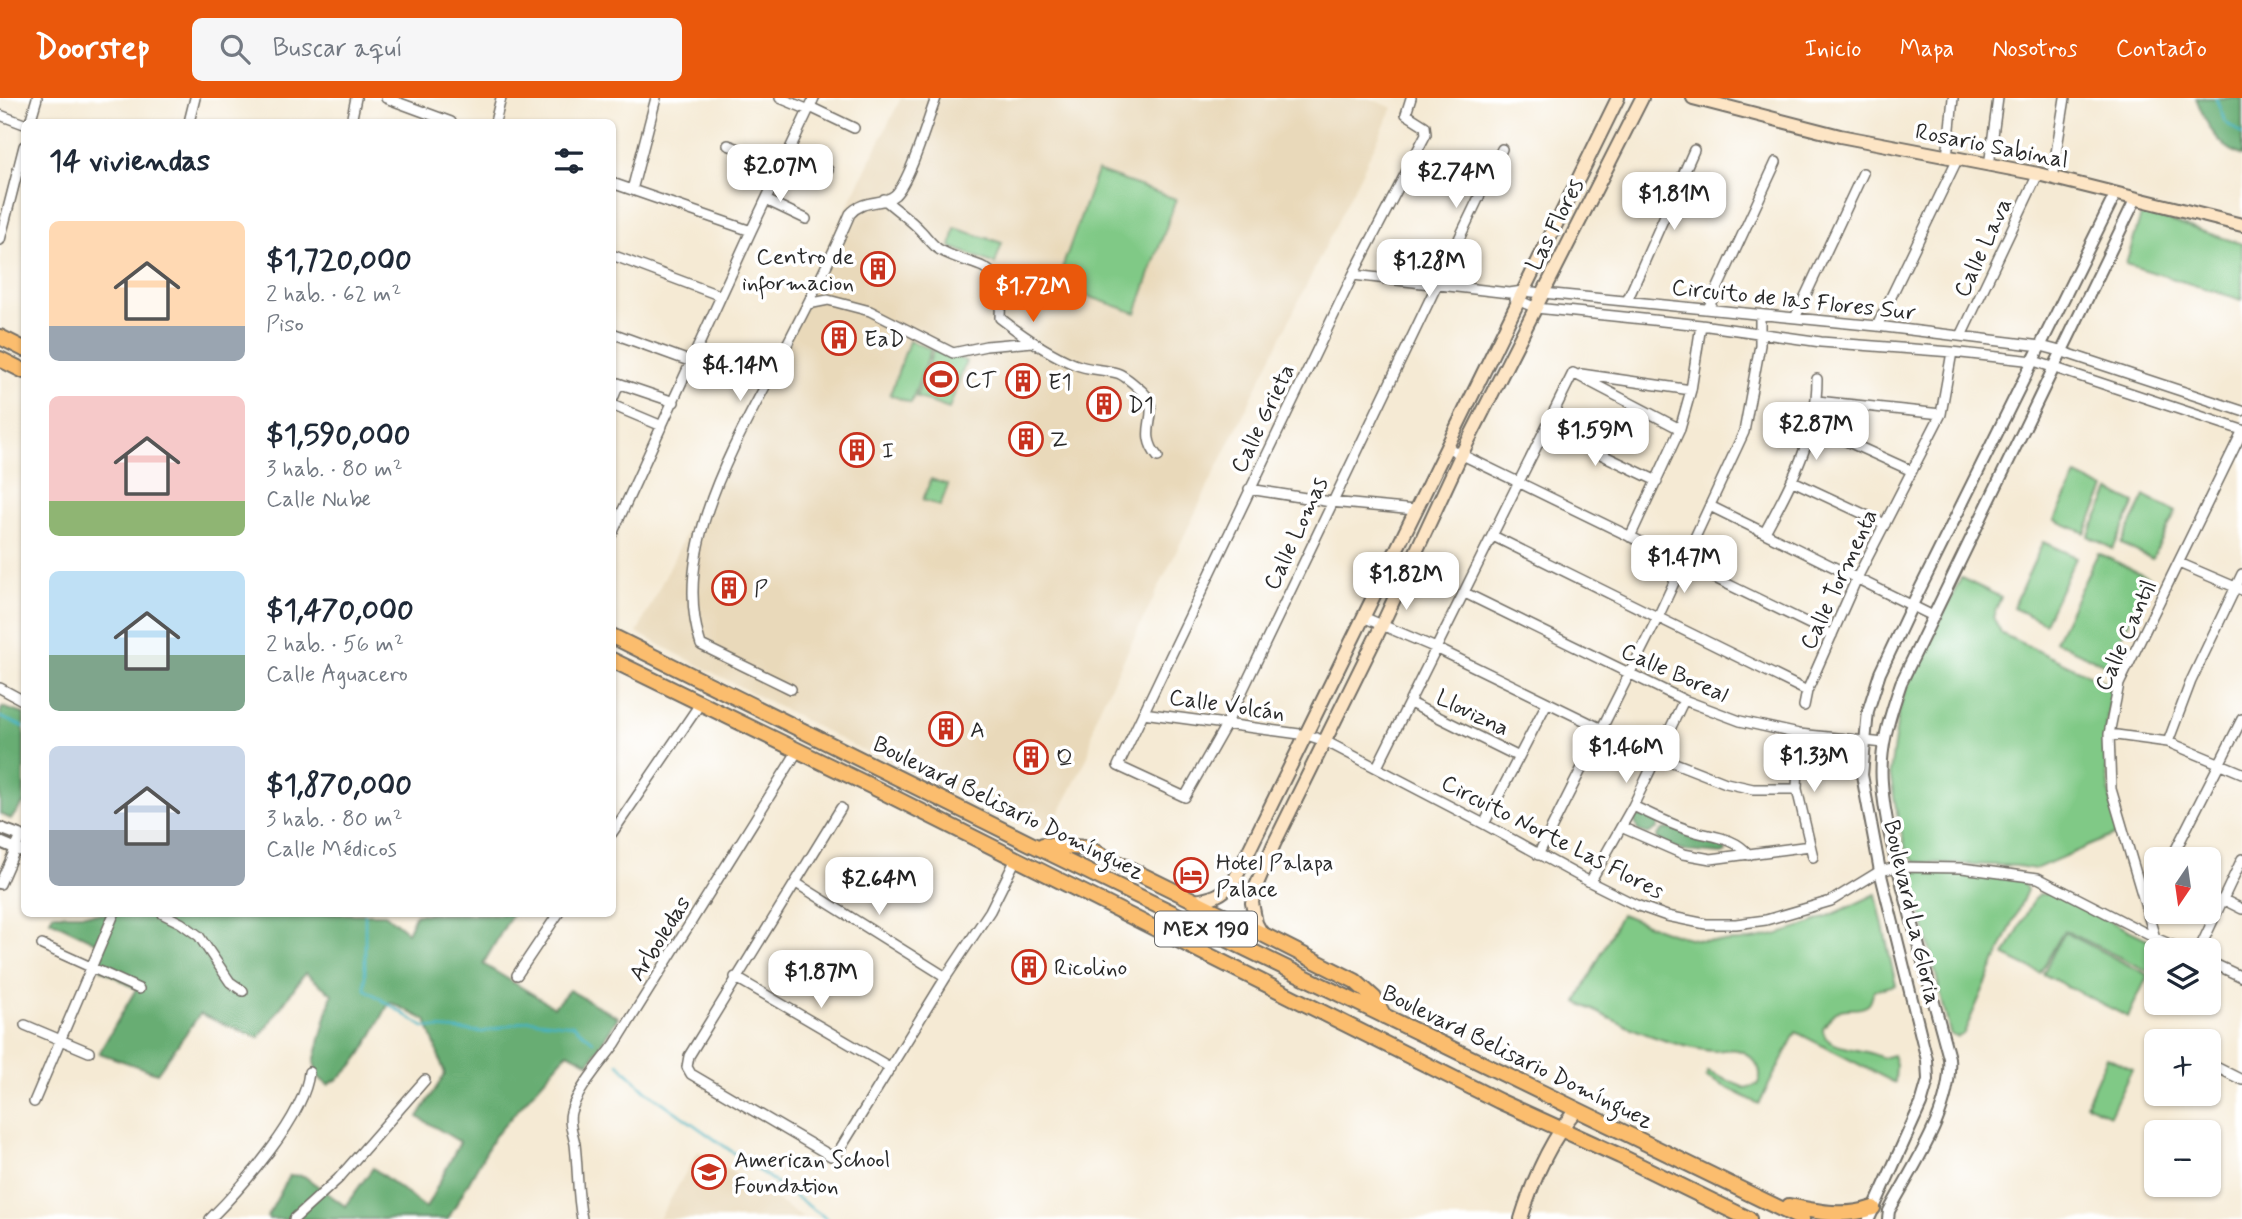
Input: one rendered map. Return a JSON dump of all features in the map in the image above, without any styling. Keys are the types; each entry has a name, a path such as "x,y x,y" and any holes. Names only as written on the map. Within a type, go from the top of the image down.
{"main road":[{"path":"1194,901 1216,897 1234,881 1307,735 1517,295 1618,98"},
{"name":"Las Flores","path":"1262,934 1253,912 1254,891 1461,455 1642,98"},
{"name":"Rosario Sabinal","path":"1693,98 1840,136 2038,174 2242,225"},
{"path":"0,337 21,348"},
{"path":"0,359 21,370"},
{"name":"Boulevard Belisario Domínguez","path":"616,638 1033,845 1802,1219"},
{"name":"Boulevard Belisario Domínguez","path":"616,662 1499,1101 1749,1219"},
{"path":"1009,856 1012,834"},
{"path":"1033,845 1087,848 1355,981 1374,998 1385,1017"},
{"path":"1521,1219 1531,1188 1559,1129 1576,1110"},
{"path":"1765,1201 1828,1213 1871,1213"}],"street":[{"path":"31,119 37,98"},
{"path":"190,119 195,98"},
{"path":"352,119 356,98"},
{"path":"386,98 443,119"},
{"path":"496,119 501,98"},
{"path":"632,190 656,98"},
{"path":"780,98 811,105 854,128"},
{"path":"790,688 701,645 695,629 692,590 708,511 730,454 808,304 850,214 862,204 884,199 897,192 936,98"},
{"name":"Calle Grieta","path":"1185,797 1118,766 1353,275 1427,132 1425,126 1406,114 1411,98"},
{"path":"1877,327 1952,159 1953,98"},
{"path":"1989,166 1998,98"},
{"path":"2052,178 2065,98"},
{"path":"616,525 811,105"},
{"path":"0,115 21,123"},
{"path":"728,145 782,165"},
{"name":"Calle Lomas","path":"1185,797 1227,723 1502,149"},
{"path":"1627,301 1694,150"},
{"path":"789,153 828,170"},
{"path":"0,240 21,158"},
{"path":"1708,309 1776,162"},
{"path":"1795,318 1863,173"},
{"name":"Calle Lava","path":"1961,336 2038,174"},
{"path":"616,184 751,231"},
{"name":"Boulevard La Gloria","path":"1871,1213 1922,1104 1928,1080 1927,1060 1880,871 1862,775 1868,711 1880,673 1912,605 2116,193"},
{"name":"Boulevard La Gloria","path":"1888,1219 1889,1211 1937,1119 1951,1078 1950,1058 1897,867 1882,782 1884,743 1901,684 2136,198"},
{"path":"884,199 938,249 986,267 996,278 1001,301 1000,318 1052,354 1084,368 1119,373 1145,394 1151,405 1147,437 1150,448 1158,457"},
{"path":"766,200 806,219"},
{"path":"616,257 721,296"},
{"path":"1353,275 1517,295 1536,308 1701,325 1821,342 2034,361 2242,431"},
{"name":"Circuito de las Flores Sur","path":"1517,295 1542,294 1627,301 2041,346 2242,411"},
{"path":"808,304 828,300 870,311 953,353 986,346 1033,342"},
{"path":"1538,855 1658,617 1744,432 1760,345 1760,315"},
{"path":"1630,537 1680,429 1691,390 1701,325"},
{"path":"616,335 692,362"},
{"name":"Calle Tormenta","path":"1804,706 1807,691 1857,579 1941,414 1952,352"},
{"path":"1573,373 1691,390"},
{"path":"1377,767 1573,373"},
{"path":"1573,373 1680,429"},
{"path":"1765,532 1793,481 1813,426 1817,379"},
{"path":"616,382 674,402"},
{"path":"1817,401 1941,414"},
{"path":"616,405 662,426"},
{"path":"1813,426 1912,471"},
{"path":"1546,428 1657,481"},
{"name":"Calle Cantil","path":"2144,897 2124,839 2111,789 2109,734 2119,684 2242,431"},
{"path":"1446,447 1832,635"},
{"path":"1793,481 1885,524"},
{"path":"1249,489 1331,502 1415,510"},
{"path":"1710,506 1933,616"},
{"path":"1493,536 1807,691"},
{"path":"2179,562 2239,588"},
{"path":"2168,743 2191,681 2239,588 2242,574"},
{"name":"Calle Boreal","path":"1465,593 1684,700 1740,721 1799,734 1884,743"},
{"path":"1363,617 1436,648 1602,729"},
{"path":"0,688 21,699"},
{"path":"1590,882 1633,806 1684,700"},
{"name":"Llovizna","path":"1410,703 1519,757"},
{"path":"616,827 700,704"},
{"path":"1484,824 1547,704"},
{"name":"Calle Volcán","path":"1143,713 1307,735"},
{"path":"2177,847 2242,719"},
{"path":"1799,734 1797,789 1813,856"},
{"path":"2109,734 2168,743 2221,762 2242,773"},
{"name":"Circuito Norte Las Flores","path":"1307,735 1377,767 1590,882 1636,905 1667,916 1706,924 1766,920 1831,901 1880,871 1897,867 1962,868 2038,878 2155,938"},
{"name":"Arboledas","path":"582,1219 571,1131 571,1110 623,1032 797,752"},
{"path":"1657,757 1700,774 1753,789 1797,789"},
{"path":"1633,806 1688,830 1741,845 1749,855"},
{"path":"841,808 735,977 689,1055 687,1067 691,1074 831,1156 837,1154 946,976 990,911 1009,856"},
{"path":"1621,827 1683,854 1711,859 1810,846"},
{"path":"0,828 21,835"},
{"path":"0,842 21,850 0,884"},
{"path":"2204,938 2242,859"},
{"path":"796,883 946,976"},
{"path":"2222,899 2242,909"},
{"path":"34,1102 113,917"},
{"path":"169,917 199,936 230,982 243,991"},
{"path":"517,975 556,917"},
{"name":"Calle Cantil","path":"2152,924 2155,938"},
{"path":"43,945 139,989"},
{"path":"2221,967 2242,977"},
{"path":"735,977 891,1068"},
{"path":"25,1025 89,1052"},
{"path":"2221,1070 2242,1080"},
{"path":"210,1219 261,1161 295,1113 305,1096 309,1072"},
{"path":"294,1219 338,1179 425,1080"}],"shaded area":[{"path":"901,98 1369,98 1393,108 1096,716 1088,756 1055,821 1047,827 1038,828 884,762 637,633"},
{"name":"American School Foundation","path":"698,1151 806,1219 659,1219"}],"green space":[{"path":"2196,98 2242,98 2242,156 2225,146 2213,133"},
{"path":"1097,171 1176,199 1136,313 1056,285"},
{"path":"2142,212 2242,244 2242,300 2126,264"},
{"path":"955,228 1002,243 995,264 951,247"},
{"path":"909,341 931,349 911,403 890,395"},
{"name":"CT","path":"934,349 966,361 949,409 916,397"},
{"path":"2076,475 2105,489 2085,533 2055,520"},
{"path":"931,479 948,485 940,506 923,500"},
{"path":"2110,491 2135,503 2113,549 2088,536"},
{"path":"2145,496 2176,512 2152,559 2121,544"},
{"path":"2043,542 2076,557 2045,623 2013,608"},
{"path":"2098,553 2150,578 2107,666 2055,641"},
{"path":"1961,578 2001,597 1993,617 2002,634 2113,686 2105,743 2107,778 2119,833 2035,869 1915,862 1907,854 1890,773 1898,716 1904,693"},
{"path":"2,707 21,713 21,807 11,819 0,814"},
{"path":"1638,816 1649,816 1658,820 1658,828 1648,834 1638,831 1634,819"},
{"path":"1664,829 1675,829 1722,842 1726,852 1682,851 1658,840 1657,836"},
{"path":"1917,870 2019,879 2027,890 1964,1033 1959,1037 1950,1033 1913,878"},
{"path":"2051,893 2145,938 2144,969 2064,930 2040,973 2005,956 2034,899 2039,895"},
{"path":"1876,894 1896,985 1874,990 1870,1002 1863,1008 1837,1012 1831,1016 1823,1031 1827,1039 1841,1046 1882,1058 1893,1055 1896,1064 1895,1083 1796,1032 1759,1104 1706,1077 1708,1072 1745,1088 1757,1085 1760,1075 1757,1065 1741,1051 1704,1050 1662,1040 1577,1002 1621,914 1686,937 1730,942 1752,940 1795,929"},
{"path":"52,917 389,917 407,932 414,917 510,917 483,964 554,1007 569,990 618,1017 589,1063 568,1052 494,1137 448,1219 269,1219 267,1217 290,1175 304,1176 345,1206 373,1168 426,1208 460,1142 418,1117 445,1074 426,1020 390,1002 357,1059 339,1078 328,1085 318,1077 314,1062 332,994 305,973 259,1038 200,1014 157,1073 99,1053 136,989 101,969 100,944 50,920"},
{"path":"2064,932 2144,973 2144,983 2128,1017 2043,974"},
{"path":"2107,1057 2132,1069 2110,1115 2086,1104"}],"waterway":[{"path":"2216,98 2225,122 2242,134"},
{"path":"0,717 21,726"},
{"path":"365,917 365,989 424,1027 483,1032 529,1020 573,1025 593,1041"},
{"path":"618,1063 645,1090 827,1219"}],"place":[{"name":"Centro de informacion","path":"878,269"},
{"name":"EaD","path":"839,338"},
{"name":"CT","path":"941,379"},
{"name":"E1","path":"1023,381"},
{"name":"D1","path":"1104,404"},
{"name":"Z","path":"1026,439"},
{"name":"I","path":"857,450"},
{"name":"P","path":"729,588"},
{"name":"A","path":"946,729"},
{"name":"Q","path":"1031,757"},
{"name":"Hotel Palapa Palace","path":"1191,875"},
{"name":"Ricolino","path":"1029,967"},
{"name":"American School Foundation","path":"709,1172"}]}
